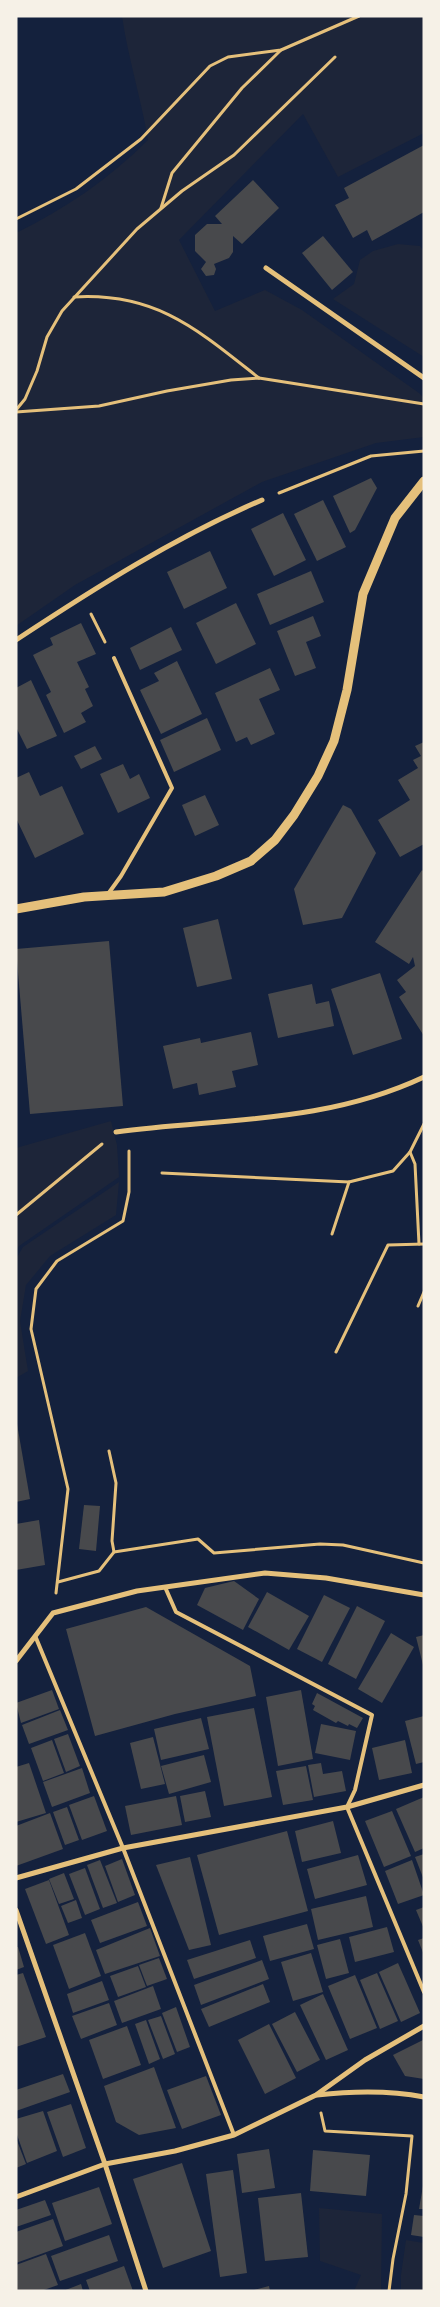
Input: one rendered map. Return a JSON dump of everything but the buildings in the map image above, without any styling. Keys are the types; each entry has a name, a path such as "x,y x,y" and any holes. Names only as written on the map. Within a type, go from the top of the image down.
{"street":[{"path":"266,268 424,378"},
{"path":"16,909 84,896 164,892 216,876 251,861 275,840 318,776 334,741 347,690 362,594 395,518 424,481"},
{"path":"16,640 128,568 226,515 262,500"},
{"path":"116,1132 279,1118 341,1106 388,1092 424,1077"},
{"path":"16,1661 36,1638 53,1613 136,1591 265,1572 326,1578 424,1595"},
{"path":"16,1878 123,1848 347,1807 424,1785"},
{"path":"16,1910 105,2164 146,2291"},
{"path":"16,2197 105,2164 175,2151 234,2135 316,2095 365,2060 424,2026"},
{"path":"316,2095 350,2091 424,2097"}],"lane":[{"path":"106,896 121,876 172,788 114,658"},
{"path":"166,1587 176,1612 372,1715 355,1790 347,1807 424,1992"},
{"path":"36,1638 123,1848 234,2135"}],"path":[{"path":"16,220 76,189 141,139 210,66 228,57 281,50 360,16"},
{"path":"161,208 172,173 242,88 281,50"},
{"path":"16,411 29,391 53,324 74,298 137,229 161,208 234,155 335,57"},
{"path":"74,298 101,296 134,301 164,312 199,331 259,378"},
{"path":"16,411 99,406 167,391 232,380 259,378 424,404"},
{"path":"262,500 371,456 424,451"},
{"path":"82,596 114,658"},
{"path":"162,1173 349,1182 393,1171 410,1152 424,1124"},
{"path":"53,1613 68,1489 31,1330 36,1289 57,1261 123,1221 129,1192 129,1131"},
{"path":"16,1215 116,1132"},
{"path":"410,1152 415,1164 419,1244"},
{"path":"332,1234 349,1182"},
{"path":"336,1352 388,1245 424,1244"},
{"path":"418,1306 424,1292"},
{"path":"110,1451 116,1483 112,1541 114,1552"},
{"path":"58,1582 99,1571 114,1552 198,1539 214,1553 320,1544 344,1545 424,1563"},
{"path":"316,2095 326,2131 412,2136 406,2194 393,2259 389,2291"}],"shaded area":[{"path":"122,16 424,16 424,133 338,177 303,114 179,240 215,311 265,290 302,310 424,398 424,437 376,443 262,482 75,585 16,626 16,233 52,214 86,192 118,168 148,140"},
{"path":"398,244 420,246 424,251 424,357 333,299 354,284 360,260 373,251"},
{"path":"111,1121 117,1145 119,1177 19,1246 16,1251 16,1148"},
{"path":"119,1182 116,1215 50,1256 26,1285 20,1321 28,1371 16,1378 16,1259 23,1247"},
{"path":"319,2208 382,2214 381,2291 354,2291 361,2275 320,2261"},
{"path":"406,2240 424,2243 424,2291 401,2291 401,2275"}]}
